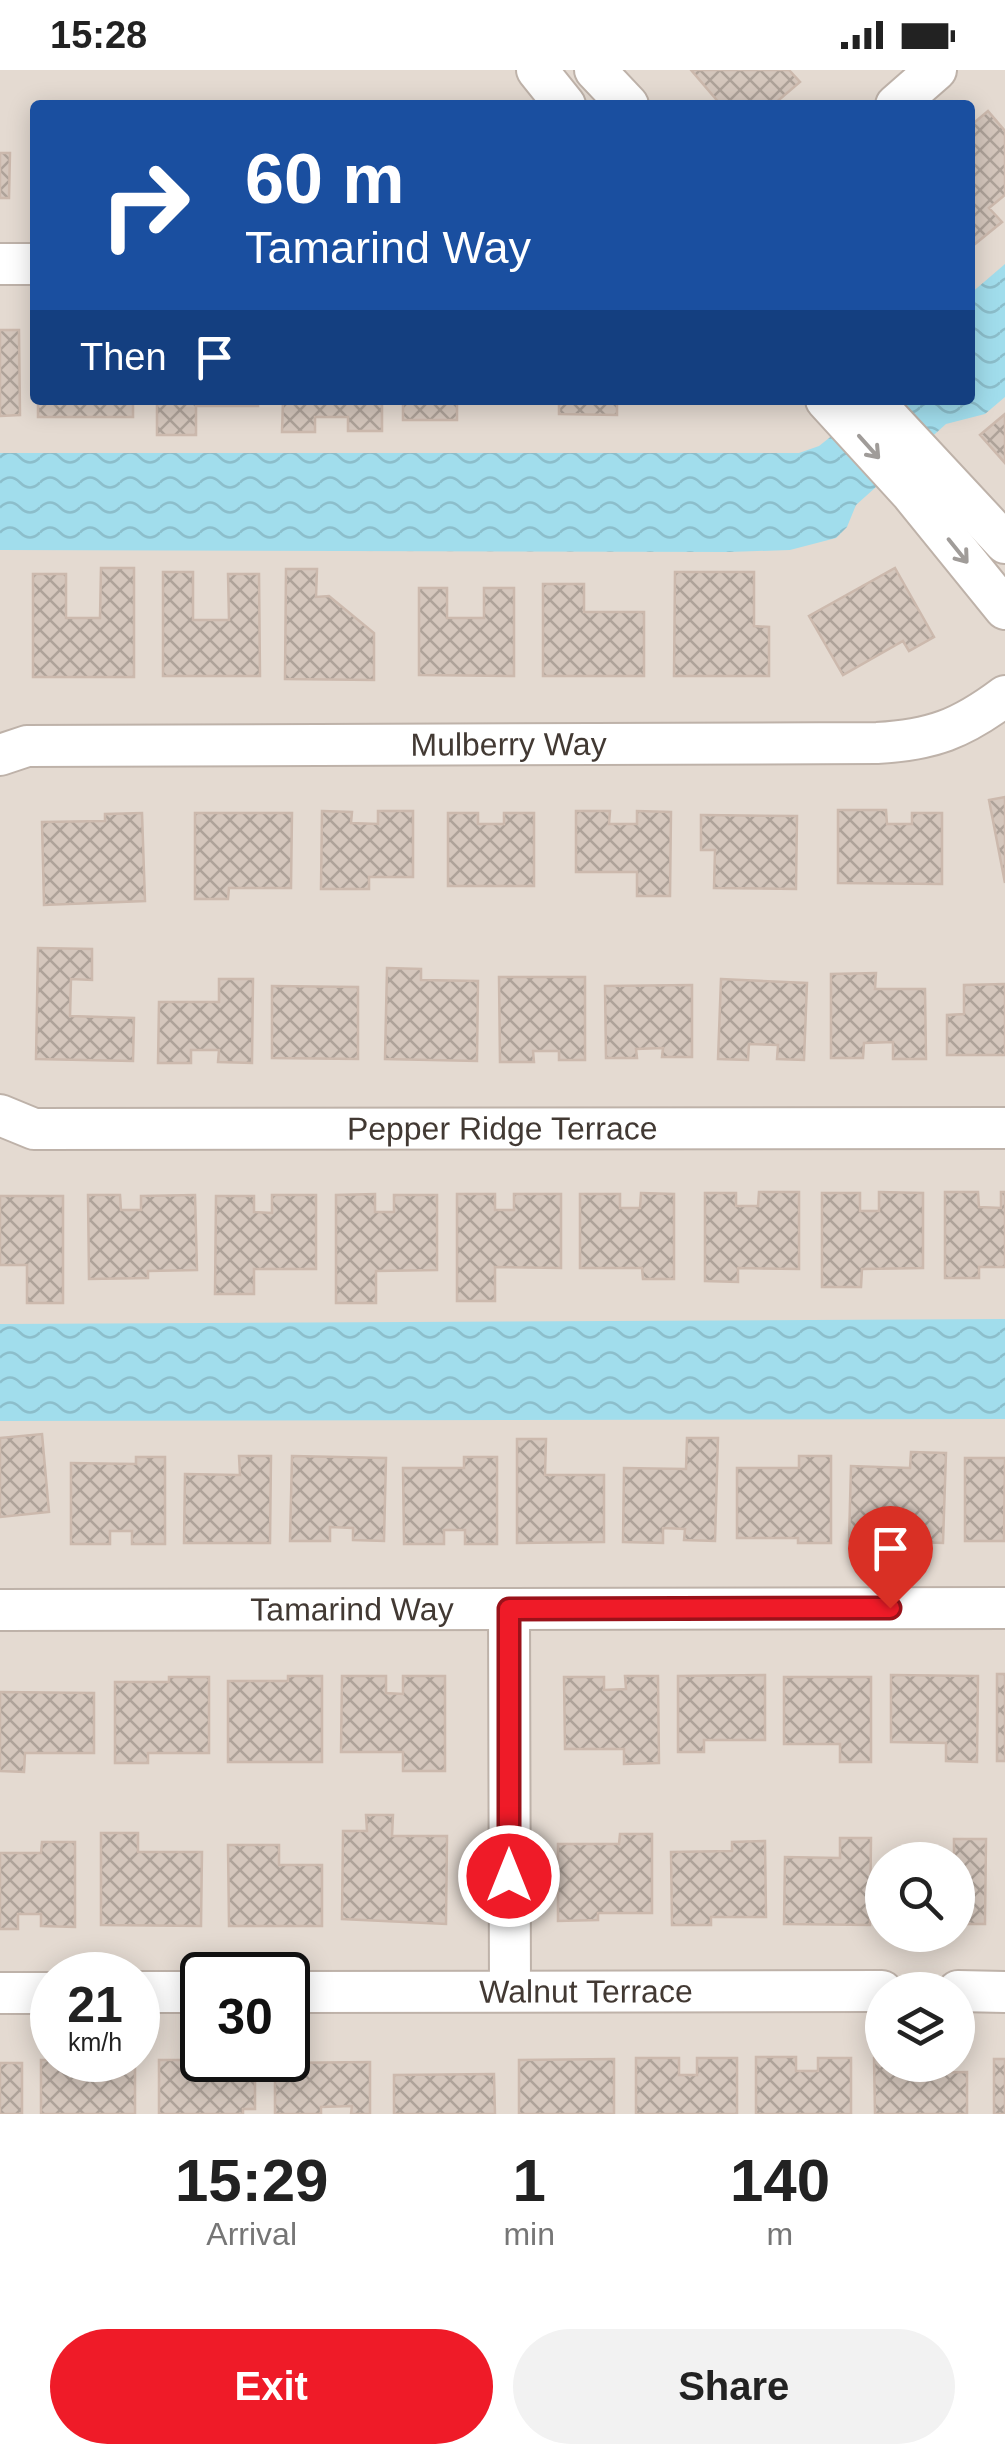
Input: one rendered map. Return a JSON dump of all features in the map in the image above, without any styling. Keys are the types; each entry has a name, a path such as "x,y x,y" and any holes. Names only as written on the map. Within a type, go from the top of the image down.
{"street":[{"path":"537,70 562,100"},
{"path":"596,70 623,100"},
{"path":"902,100 936,70"},
{"path":"0,264 30,264"},
{"path":"832,405 1005,543"},
{"path":"875,405 1005,608"},
{"name":"Mulberry Way","path":"0,754 27,746 906,742 957,729 1005,696"},
{"name":"Pepper Ridge Terrace","path":"0,1115 34,1128 1005,1128"},
{"name":"Tamarind Way","path":"0,1610 1005,1608"},
{"path":"509,1609 510,1991"},
{"name":"Walnut Terrace","path":"310,1992 865,1992"},
{"path":"975,1992 1005,1992"},
{"path":"0,1993 30,1993"}],"shaded area":[{"path":"0,70 1005,70 1005,2114 0,2114"}],"water":[{"path":"1005,264 1005,397 985,414 946,424 856,505 847,527 836,538 790,550 729,552 0,550 0,453 799,453 819,446 871,405 975,405 975,290"},
{"path":"1005,1319 1005,1419 0,1421 0,1324"}],"building":[{"path":"691,70 789,70 800,82 779,100 717,100"},
{"path":"988,111 1005,131 1005,195 989,208 1002,222 975,244 975,122"},
{"path":"0,153 10,153 9,198 0,198"},
{"path":"0,330 19,330 20,415 0,416"},
{"path":"38,405 133,405 133,417 38,417"},
{"path":"157,405 258,405 196,406 196,435 157,435"},
{"path":"283,405 382,405 382,431 348,431 348,417 315,417 315,432 282,432"},
{"path":"403,405 457,405 457,420 403,420"},
{"path":"559,405 617,405 617,415 559,414"},
{"path":"1005,414 1005,463 980,435"},
{"path":"101,568 134,568 134,677 33,677 33,574 66,574 66,618 100,618"},
{"path":"895,568 934,637 909,651 903,641 843,675 809,616"},
{"path":"286,569 317,569 316,597 329,596 374,633 374,680 285,679"},
{"path":"163,572 193,572 193,620 229,620 228,574 259,574 260,676 163,676"},
{"path":"675,572 754,572 754,626 769,627 769,676 674,676"},
{"path":"543,584 584,584 584,612 644,612 644,676 543,676"},
{"path":"419,588 447,588 447,618 484,618 484,588 514,588 514,676 419,675"},
{"path":"1005,797 1005,883 989,800"},
{"path":"838,810 886,810 887,824 912,824 912,813 942,813 942,884 838,883"},
{"path":"322,811 352,812 351,823 378,824 378,811 413,811 413,877 369,877 369,889 321,889"},
{"path":"576,811 610,811 609,824 637,824 637,811 671,812 670,896 637,896 637,872 576,872"},
{"path":"142,813 145,901 44,905 42,822 105,821 105,814"},
{"path":"195,813 292,813 291,888 229,888 228,899 195,899"},
{"path":"448,813 478,813 478,824 504,824 504,813 534,813 534,886 448,886"},
{"path":"701,815 797,816 796,889 714,888 715,850 701,850"},
{"path":"38,948 92,949 92,980 71,979 70,1016 134,1018 133,1061 36,1059"},
{"path":"387,968 421,969 421,980 478,981 477,1061 385,1059"},
{"path":"876,973 875,989 925,989 926,1059 893,1059 893,1042 864,1043 863,1058 831,1058 831,974"},
{"path":"499,977 585,977 585,1060 559,1060 559,1051 533,1051 534,1062 500,1062"},
{"path":"219,979 253,979 252,1063 218,1062 219,1050 191,1050 191,1063 158,1063 159,1002 219,1002"},
{"path":"721,979 807,983 804,1060 777,1059 778,1045 749,1044 748,1060 718,1059"},
{"path":"1005,984 1005,1055 947,1055 947,1015 964,1014 964,985"},
{"path":"692,985 692,1057 662,1057 663,1048 636,1049 637,1058 606,1058 605,986"},
{"path":"272,986 358,987 358,1059 272,1058"},
{"path":"759,1192 799,1192 799,1269 738,1268 738,1282 705,1281 705,1193 736,1193 736,1206 758,1206"},
{"path":"879,1192 923,1193 923,1268 862,1269 861,1287 822,1287 822,1193 860,1193 860,1211 879,1211"},
{"path":"945,1192 978,1192 979,1207 1001,1208 1001,1192 1005,1192 1005,1267 979,1267 979,1278 945,1278"},
{"path":"641,1193 674,1194 674,1279 643,1279 642,1268 580,1268 580,1194 620,1194 620,1208 640,1208"},
{"path":"375,1194 375,1212 394,1212 394,1195 437,1195 437,1270 376,1271 376,1303 336,1303 336,1195"},
{"path":"457,1194 495,1194 495,1210 514,1210 514,1194 561,1194 561,1268 495,1267 495,1301 457,1301"},
{"path":"88,1195 120,1195 121,1210 141,1210 141,1196 195,1195 197,1270 148,1271 148,1278 89,1279"},
{"path":"272,1195 316,1195 316,1269 254,1269 254,1294 215,1294 216,1196 254,1196 254,1212 272,1213"},
{"path":"0,1196 63,1196 63,1303 27,1303 27,1265 0,1265"},
{"path":"42,1434 49,1512 0,1517 0,1438"},
{"path":"687,1438 718,1438 715,1541 684,1540 685,1529 663,1528 663,1543 623,1542 624,1468 686,1469"},
{"path":"517,1439 546,1439 545,1475 604,1475 604,1542 517,1543"},
{"path":"911,1452 946,1453 943,1543 912,1542 912,1528 890,1527 889,1543 849,1541 851,1466 910,1468"},
{"path":"239,1456 271,1456 270,1543 184,1543 185,1474 240,1475"},
{"path":"292,1456 386,1458 384,1541 353,1540 353,1528 330,1527 330,1541 290,1541"},
{"path":"799,1456 831,1456 831,1543 798,1543 798,1538 737,1538 737,1468 799,1468"},
{"path":"136,1457 165,1457 165,1544 132,1544 132,1531 110,1531 110,1544 71,1544 71,1463 136,1464"},
{"path":"464,1457 497,1457 497,1544 465,1544 465,1530 444,1530 444,1544 404,1544 403,1468 464,1468"},
{"path":"965,1458 1005,1458 1004,1541 965,1541"},
{"path":"997,1674 1005,1674 1005,1761 997,1761"},
{"path":"765,1675 765,1740 704,1740 704,1752 678,1752 678,1676"},
{"path":"891,1675 978,1676 977,1762 946,1761 946,1743 891,1742"},
{"path":"288,1676 322,1676 322,1762 228,1762 228,1681 288,1681"},
{"path":"342,1676 386,1676 386,1693 403,1694 403,1676 445,1676 445,1771 403,1771 403,1752 341,1752"},
{"path":"625,1676 658,1676 659,1763 624,1764 624,1749 565,1749 564,1677 604,1677 604,1690 626,1689"},
{"path":"169,1677 209,1677 209,1753 148,1753 148,1763 115,1763 115,1682 169,1682"},
{"path":"784,1677 871,1677 871,1762 840,1762 840,1744 784,1744"},
{"path":"0,1692 94,1693 94,1753 25,1753 24,1772 0,1771"},
{"path":"366,1815 393,1815 392,1836 447,1836 446,1924 342,1919 343,1831 367,1831"},
{"path":"101,1833 138,1833 138,1852 202,1852 201,1926 101,1925"},
{"path":"620,1834 652,1834 652,1913 598,1913 598,1920 558,1921 558,1844 619,1844"},
{"path":"840,1838 871,1838 871,1842 865,1842 865,1925 784,1924 785,1857 840,1858"},
{"path":"986,1839 985,1924 975,1924 975,1842 954,1842"},
{"path":"765,1841 766,1917 711,1917 711,1925 672,1925 671,1852 732,1851 732,1842"},
{"path":"42,1842 75,1842 75,1927 41,1926 41,1914 18,1914 18,1929 0,1929 0,1853 41,1853"},
{"path":"228,1845 279,1845 279,1865 322,1865 322,1926 229,1926"},
{"path":"756,2057 796,2057 796,2071 818,2071 818,2058 851,2058 851,2114 756,2114"},
{"path":"636,2058 679,2058 679,2075 697,2075 697,2058 737,2058 737,2114 636,2114"},
{"path":"614,2059 614,2114 519,2114 519,2060"},
{"path":"994,2059 1005,2059 1005,2114 994,2114"},
{"path":"160,2060 180,2060 180,2082 255,2082 255,2109 243,2109 243,2114 159,2114"},
{"path":"370,2062 370,2114 351,2114 352,2106 321,2107 321,2114 275,2114 275,2082 310,2082 310,2063"},
{"path":"0,2063 22,2063 22,2114 0,2114"},
{"path":"494,2074 495,2114 394,2114 394,2075"},
{"path":"41,2082 135,2082 135,2114 41,2114"},
{"path":"874,2082 967,2082 967,2114 875,2114"}],"route":[{"path":"509,1876 509,1609 890,1608"}]}
